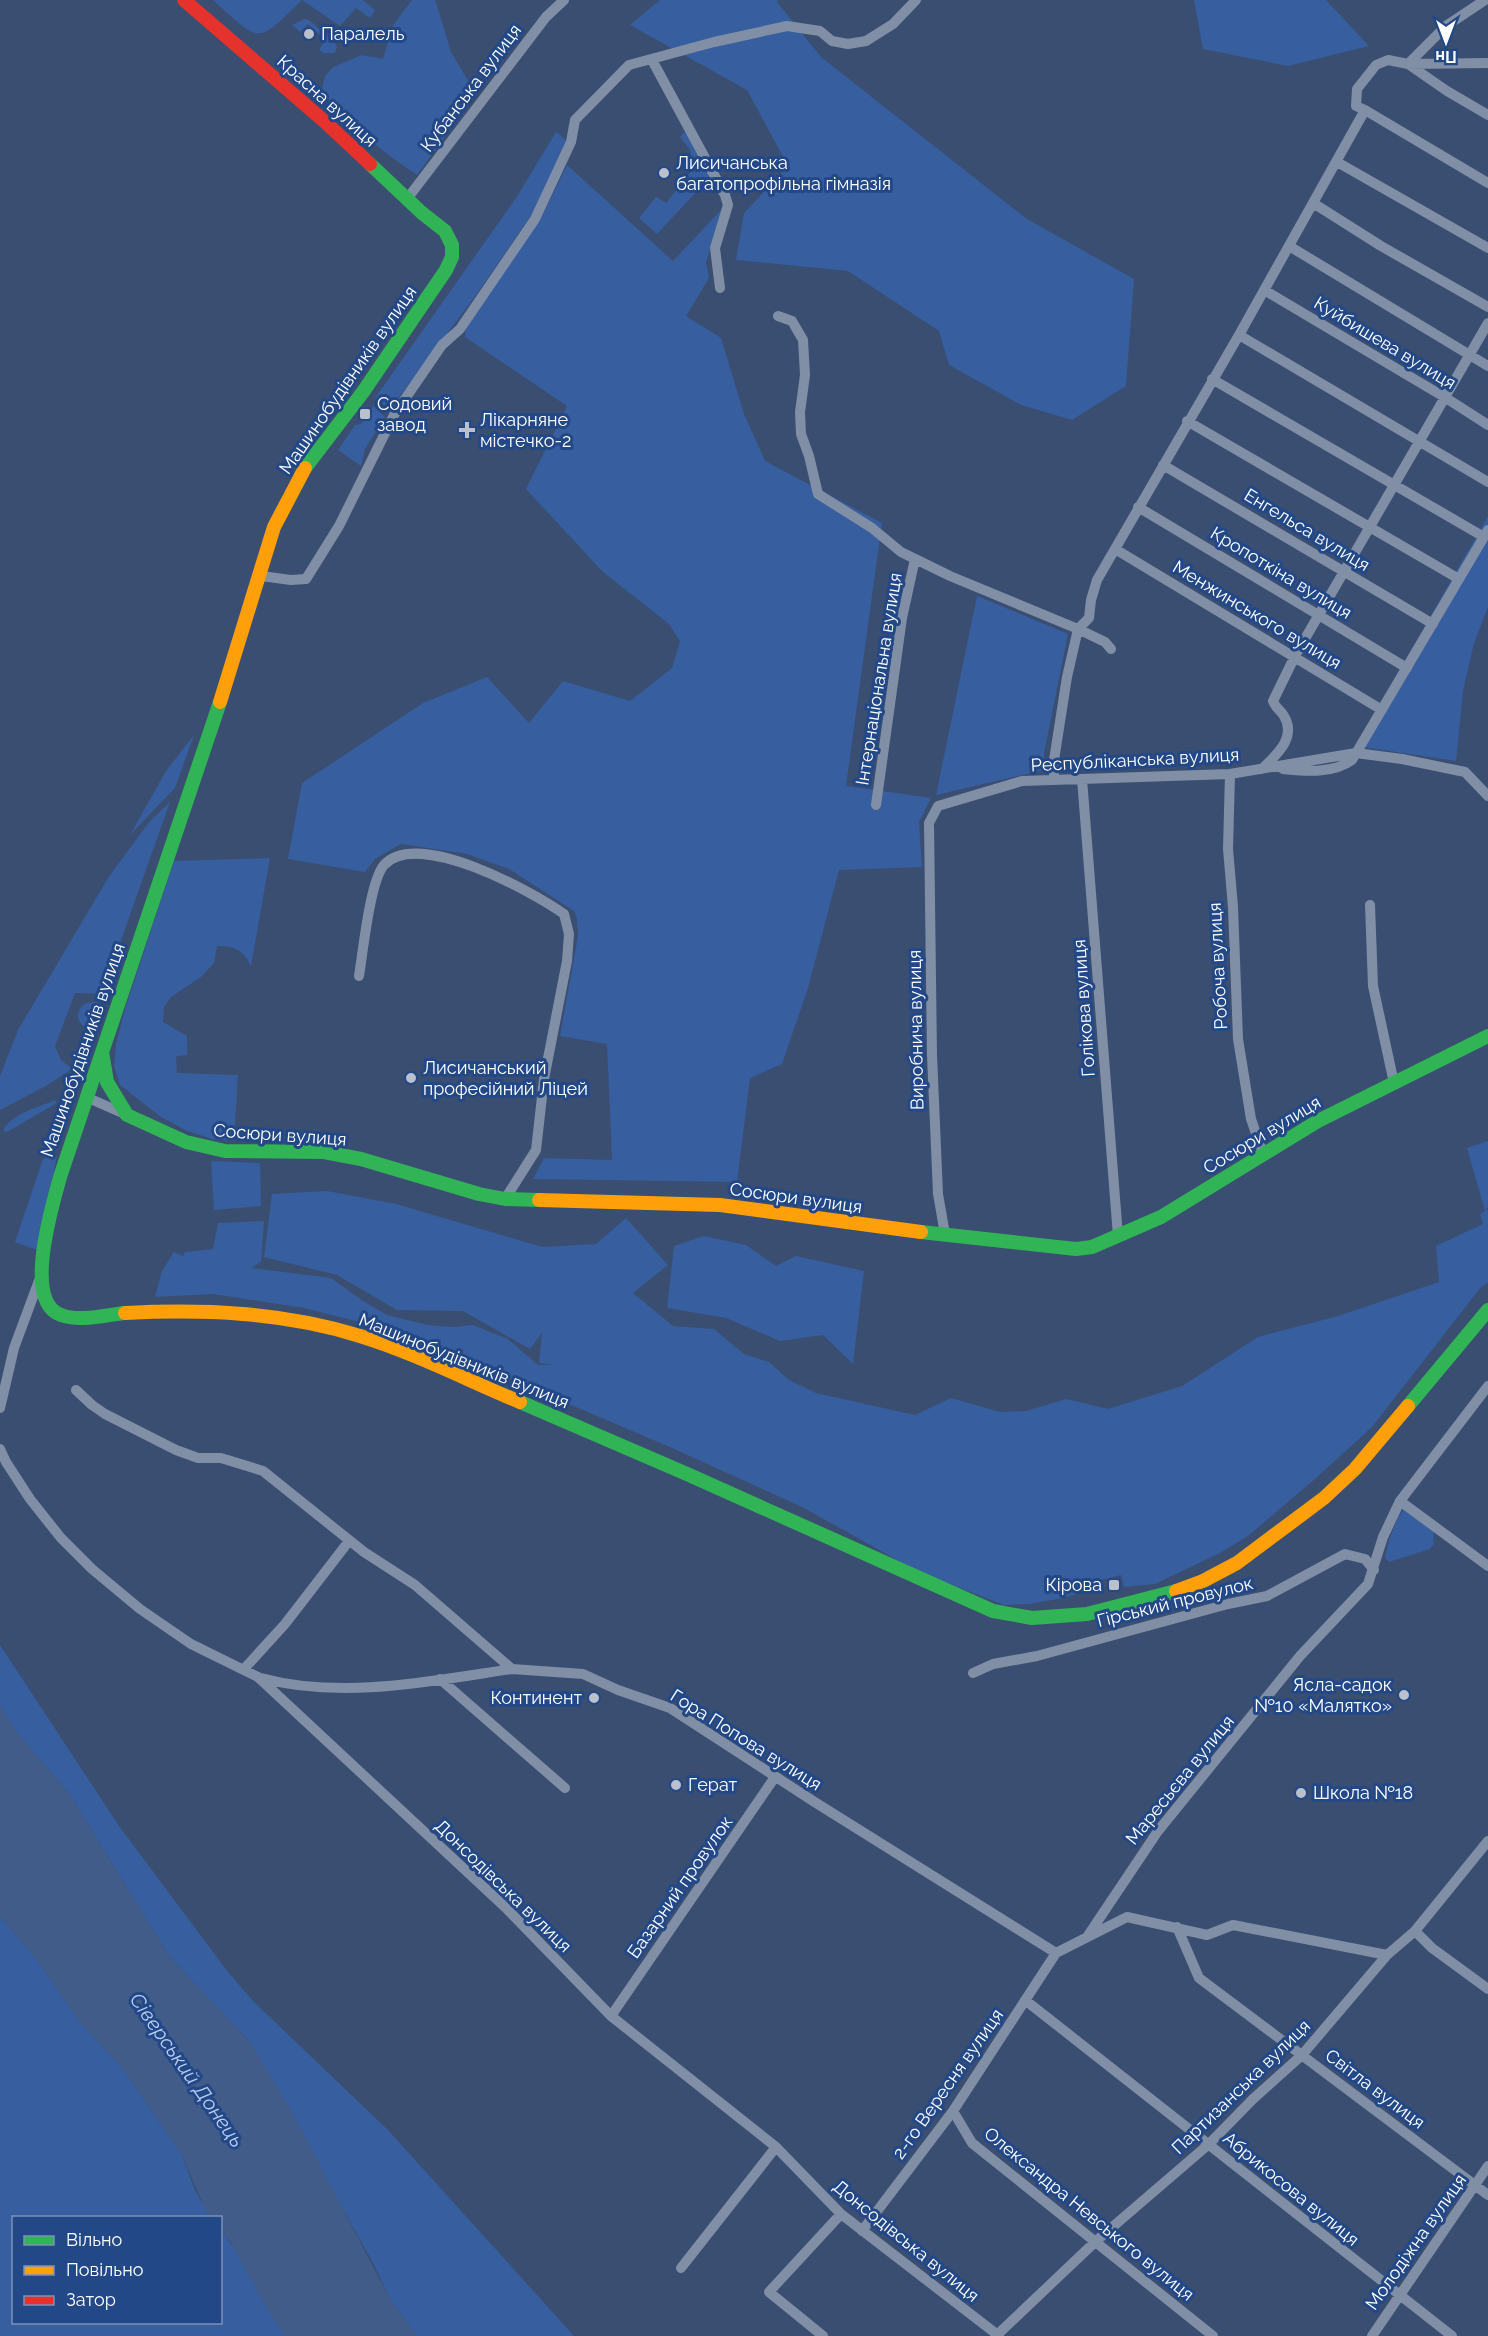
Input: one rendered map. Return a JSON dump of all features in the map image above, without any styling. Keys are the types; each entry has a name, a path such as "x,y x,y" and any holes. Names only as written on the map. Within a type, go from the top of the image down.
{"main road":[{"name":"Красна вулиця","path":"187,3 324,121 445,231"},
{"name":"Машинобудівників вулиця","path":"445,231 452,245 452,256 446,270 363,392 318,448 300,475 274,527 261,576 194,785 60,1177 41,1274 41,1290 46,1303 54,1312 66,1317 209,1311 265,1316 338,1329 396,1349 632,1448 993,1611 1032,1618 1087,1614 1144,1601 1203,1581 1238,1563 1324,1498 1354,1469 1488,1310"},
{"name":"Сосюри вулиця","path":"127,1115 186,1142 206,1148 225,1151 324,1152 361,1159 478,1194 505,1199 720,1205 1076,1250 1092,1247 1161,1217 1318,1122 1488,1036"},
{"path":"102,1052 111,1092 127,1115"}],"street":[{"path":"544,0 552,10"},
{"name":"Кубанська вулиця","path":"407,198 552,10 564,0"},
{"path":"261,576 291,580 306,579 339,526 394,415 442,345 460,329 535,219 571,142 575,120 629,65 714,42 787,26 820,31 832,41 848,44 866,41 893,24 916,0"},
{"path":"1408,64 1446,26 1485,0"},
{"path":"651,60 725,195 728,205 715,248 720,288"},
{"path":"1488,63 1408,64 1388,60 1376,65 1357,89 1356,106 1488,183"},
{"path":"1408,64 1447,91 1488,115"},
{"path":"1054,780 1054,759 1063,700 1078,629 1089,618 1097,580 1187,421 1239,335 1365,110"},
{"path":"1337,162 1488,248"},
{"path":"1313,203 1380,246 1488,307"},
{"path":"1289,246 1488,366"},
{"name":"Куйбишева вулиця","path":"1264,290 1488,425"},
{"name":"Інтернаціональна вулиця","path":"778,316 792,321 803,340 805,375 800,412 801,434 818,494 872,528 901,552 950,576 1078,629 1105,642 1112,649"},
{"path":"1262,769 1286,743 1288,732 1284,715 1276,709 1273,700 1295,656 1488,323"},
{"path":"1239,335 1488,482"},
{"path":"1212,379 1393,484 1486,534 1356,753"},
{"path":"1187,421 1460,579"},
{"name":"Енгельса вулиця","path":"1163,465 1433,624"},
{"name":"Кропоткіна вулиця","path":"1138,507 1407,668"},
{"name":"Менжинського вулиця","path":"1115,549 1382,710"},
{"name":"Інтернаціональна вулиця","path":"876,805 902,618 915,559"},
{"name":"Республіканська вулиця","path":"928,823 938,806 1022,781 1230,774 1356,753 1402,759 1465,772 1488,796"},
{"name":"Робоча вулиця","path":"1230,774 1227,849 1233,907 1238,1039 1251,1119 1263,1154"},
{"name":"Голікова вулиця","path":"1083,779 1118,1236"},
{"name":"Виробнича вулиця","path":"928,823 932,1055 938,1194 945,1234"},
{"path":"359,976 377,880 385,865 402,854 419,854 458,861 491,873 546,901 564,914 569,934 567,962 544,1079 536,1150 505,1199"},
{"path":"1370,905 1373,986 1394,1083"},
{"path":"86,1097 127,1115"},
{"path":"0,1408 14,1348 41,1274"},
{"name":"Маресьєва вулиця","path":"1087,1937 1158,1831 1300,1656 1368,1584 1383,1537 1400,1501 1488,1386"},
{"path":"76,1390 92,1406 105,1414 176,1450 198,1458 221,1458 263,1471 327,1520 350,1541 415,1585 512,1669"},
{"name":"Донсодівська вулиця","path":"0,1449 30,1499 61,1538 92,1569 140,1610 191,1644 258,1677 505,1907 611,2016 776,2147 841,2214 998,2335"},
{"path":"1400,1501 1488,1566"},
{"path":"244,1669 285,1624 350,1541"},
{"name":"Гірський провулок","path":"973,1672 993,1664 1037,1656 1228,1604 1267,1596 1345,1554 1365,1559 1374,1570"},
{"name":"Гора Попова вулиця","path":"258,1677 290,1684 333,1688 440,1679 512,1669 583,1674 618,1690 670,1708 775,1777 1056,1953"},
{"path":"440,1679 565,1788"},
{"name":"Базарний провулок","path":"611,2016 775,1777"},
{"name":"Партизанська вулиця","path":"998,2335 1095,2241 1209,2144 1253,2099 1302,2055 1387,1955 1415,1931 1488,1841"},
{"path":"1056,1953 1127,1917 1207,1935 1233,1925 1387,1955"},
{"name":"Світла вулиця","path":"1177,1928 1199,1978 1488,2195"},
{"path":"1415,1931 1432,1948 1488,1989"},
{"name":"2-го Вересня вулиця","path":"862,2231 953,2111 1056,1953"},
{"name":"Абрикосова вулиця","path":"1026,2000 1452,2336"},
{"name":"Олександра Невського вулиця","path":"953,2111 972,2143 1213,2336"},
{"path":"681,2268 776,2147"},
{"name":"Молодіжна вулиця","path":"1372,2336 1488,2166"},
{"path":"823,2336 769,2292 841,2214"}],"shaded area":[{"path":"213,0 302,0 266,32 258,33 241,25"},
{"path":"302,0 363,0 375,10 370,18 356,8 340,26"},
{"path":"412,0 434,0 436,2 451,52 476,94 417,175 352,125 352,120 321,93 325,76 333,67 362,55 383,59 393,25"},
{"path":"660,0 778,0 777,2 821,57 1027,219 1134,279 1126,386 1072,420 1021,405 949,365 939,331 848,271 736,260 744,213 788,166 747,90 630,25"},
{"path":"1194,0 1326,0 1369,46 1288,66 1203,49"},
{"path":"304,19 309,20 333,40 337,47 335,53 323,53 319,50 325,40 308,24 300,32 292,25"},
{"path":"556,132 567,141 534,211 474,298 390,409 375,398 516,198"},
{"path":"684,132 691,138 710,177 657,234 639,218 656,197 666,203 693,169 690,150 680,137"},
{"path":"567,165 673,261 722,209 706,263 709,278 686,316 721,338 744,414 765,461 882,523 846,786 931,798 919,822 922,867 839,870 808,988 782,1064 750,1078 737,1182 533,1179 544,1158 612,1160 607,1044 560,1036 578,936 574,911 509,869 467,854 401,844 375,859 365,872 288,859 302,783 423,703 487,677 529,723 563,681 630,701 672,668 680,641 669,624 603,572 526,489 567,406 465,337 466,329 543,214"},
{"path":"373,406 385,417 365,449 361,466 338,450 355,425 361,424"},
{"path":"1488,516 1488,607 1474,643 1463,691 1456,761 1356,746"},
{"path":"977,596 1068,634 1044,753 1044,770 936,795"},
{"path":"194,735 175,788 130,835 166,771"},
{"path":"170,802 102,994 75,993 55,1046 61,1060 72,1069 46,1086 0,1110 0,1076 18,1030 108,878 149,822"},
{"path":"270,858 251,966 238,950 217,946 214,963 201,977 171,997 164,1007 163,1022 187,1036 187,1055 176,1056 177,1073 238,1075 234,1141 212,1139 185,1130 161,1117 120,1085 114,1066 116,1044 125,1009 174,861"},
{"path":"99,1001 90,1030 82,1025 78,1015 84,1004"},
{"path":"55,1100 57,1103 7,1132 3,1131 18,1115"},
{"path":"1488,1141 1488,1207 1486,1210 1488,1210 1488,1283 1481,1287 1372,1427 1248,1536 1220,1553 1155,1584 1124,1587 1121,1575 1101,1580 1105,1586 1063,1598 1030,1604 1004,1605 919,1572 802,1507 672,1448 489,1370 371,1325 304,1308 213,1294 155,1297 162,1271 174,1252 183,1256 185,1252 213,1249 218,1223 264,1221 261,1261 252,1268 331,1278 387,1315 427,1325 453,1327 473,1325 508,1339 538,1365 555,1365 539,1363 542,1333 530,1349 463,1311 397,1310 337,1275 264,1257 272,1194 327,1191 396,1204 542,1247 596,1244 626,1218 668,1265 633,1293 673,1326 714,1329 744,1354 769,1362 789,1380 816,1393 915,1415 951,1398 1000,1412 1026,1411 1066,1399 1108,1409 1182,1386 1258,1337 1338,1316 1439,1282 1436,1246 1483,1224 1480,1214 1485,1211 1467,1148"},
{"path":"57,1156 37,1250 15,1242 43,1159"},
{"path":"211,1161 260,1163 261,1206 214,1210"},
{"path":"704,1236 746,1245 776,1266 796,1256 864,1271 853,1364 823,1335 780,1341 726,1318 667,1308 674,1246"},
{"path":"1404,1509 1433,1530 1434,1544 1430,1549 1389,1562 1385,1558 1388,1545 1394,1526"},
{"path":"0,1645 119,1826 228,1972 253,2001 388,2130 574,2336 417,2336 390,2299 373,2263 250,2042 169,1956 70,1795 17,1733 0,1706"},
{"path":"0,1916 37,1960 81,2023 123,2069 181,2153 195,2190 209,2216 12,2216 12,2324 222,2324 222,2231 239,2256 285,2336 0,2336"}],"water":[{"name":"Сіверський Донець","path":"0,1706 17,1733 70,1795 169,1956 250,2042 291,2110 390,2299 417,2336 285,2336 222,2231 222,2216 209,2216 205,2209 181,2153 123,2069 81,2023 37,1960 0,1916"}],"traffic: fast":[{"path":"305,468 363,392 446,270 452,257 452,245 445,231 422,213 370,164"},
{"path":"125,1313 76,1318 61,1315 49,1306 43,1292 43,1251 60,1177 220,702"},
{"path":"921,1232 1076,1249 1092,1247 1161,1217 1318,1121 1488,1036"},
{"path":"102,1052 107,1082 127,1115 186,1142 225,1151 324,1152 361,1159 479,1194 505,1199 539,1200"},
{"path":"1408,1406 1488,1310"},
{"path":"520,1402 993,1611 1032,1618 1087,1614 1176,1591"}],"traffic: slow":[{"path":"220,702 274,527 305,468"},
{"path":"539,1200 720,1205 921,1232"},
{"path":"125,1313 243,1314 331,1328 401,1350 520,1402"},
{"path":"1176,1591 1203,1581 1237,1563 1324,1498 1355,1469 1408,1406"}],"traffic: jam":[{"path":"184,0 324,121 370,164"}],"place":[{"name":"Паралель","path":"309,34"},
{"name":"Лисичанська багатопрофільна гімназія","path":"664,173"},
{"name":"Содовий завод","path":"365,414"},
{"name":"Лікарняне містечко-2","path":"467,430"},
{"name":"Лисичанський професійний Ліцей","path":"411,1078"},
{"name":"Кірова","path":"1114,1585"},
{"name":"Ясла-садок №10 «Малятко»","path":"1404,1695"},
{"name":"Континент","path":"594,1698"},
{"name":"Герат","path":"676,1785"},
{"name":"Школа №18","path":"1301,1793"}]}
